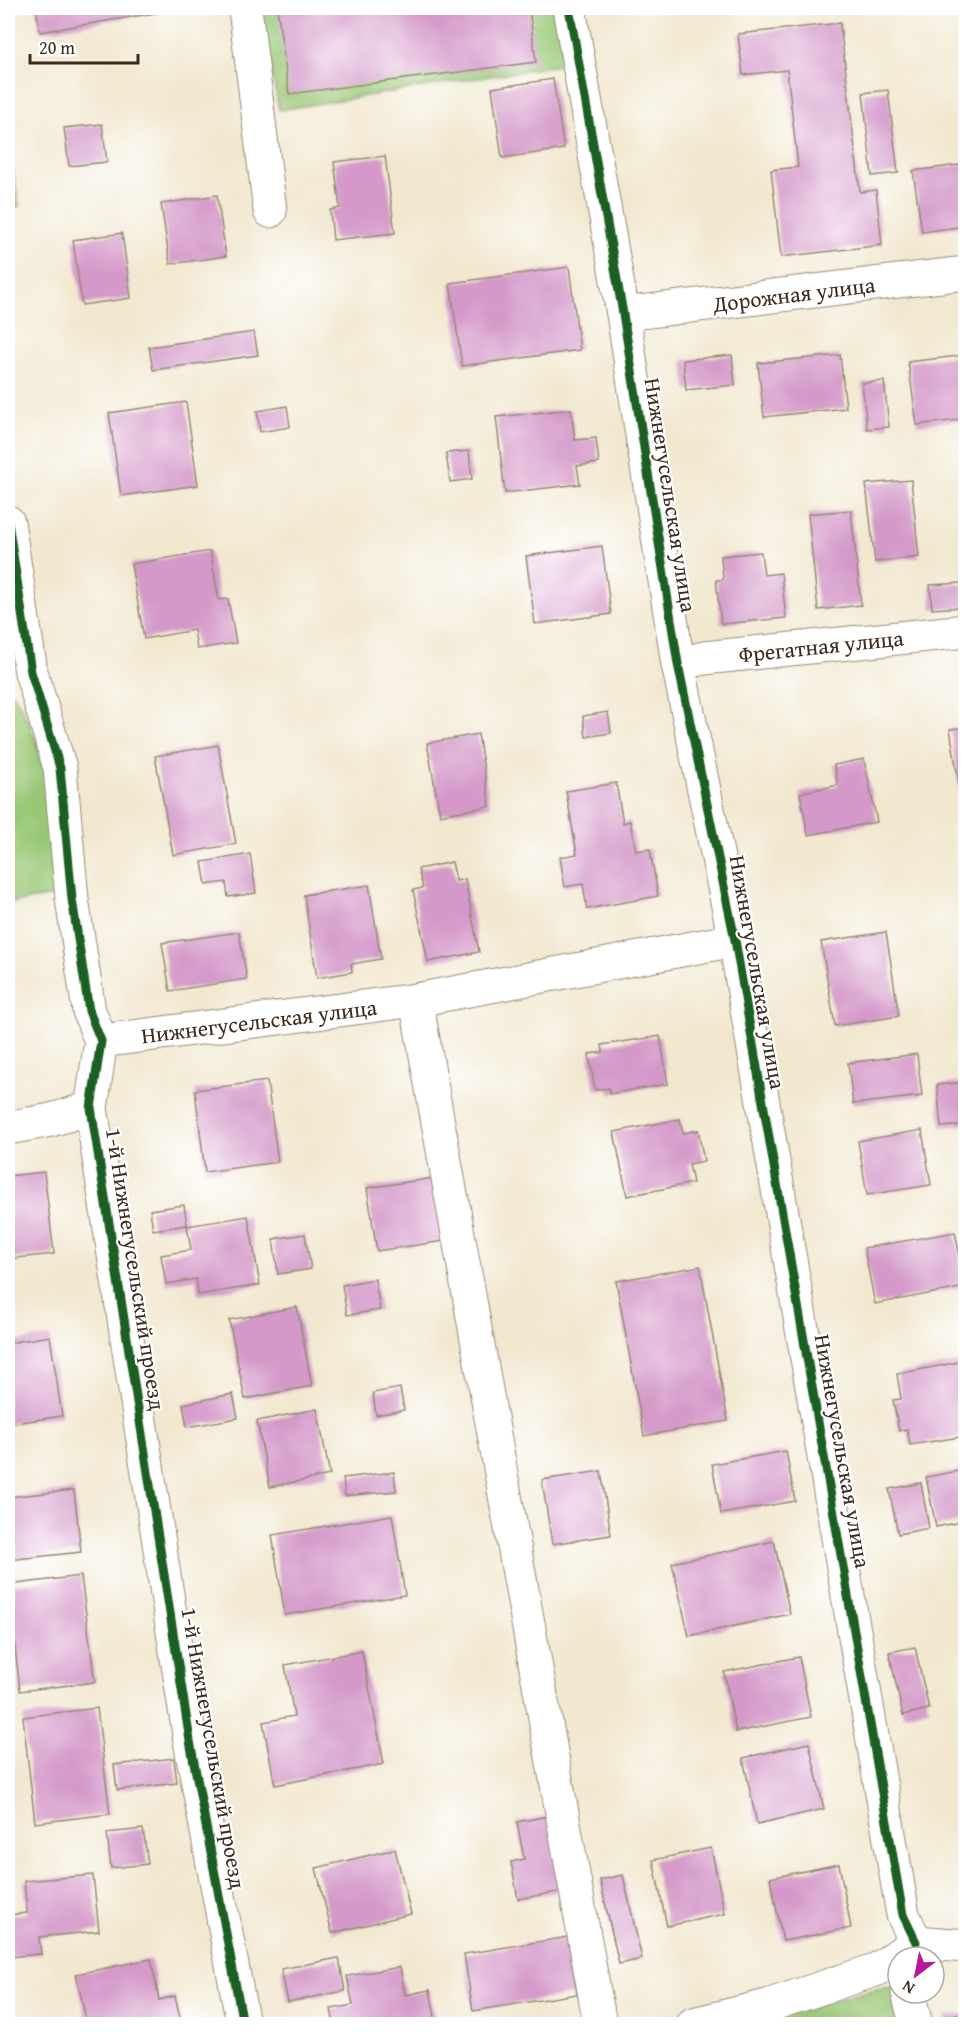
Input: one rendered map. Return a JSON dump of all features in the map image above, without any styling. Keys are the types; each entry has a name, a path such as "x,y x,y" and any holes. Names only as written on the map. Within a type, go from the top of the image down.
{"street":[{"path":"245,8 270,211"},
{"name":"Нижнегусельская улица","path":"569,8 623,314 678,664 735,940 903,1915 904,1945"},
{"name":"Дорожная улица","path":"623,314 667,311 966,273"},
{"path":"8,522 19,671 60,768 72,899 89,1011 101,1041"},
{"name":"Фрегатная улица","path":"678,664 704,658 966,631"},
{"name":"Нижнегусельская улица","path":"101,1041 416,1000 735,940"},
{"path":"416,1000 600,2025"},
{"name":"1-й Нижнегусельский проезд","path":"101,1041 91,1108 190,1741 243,2025"},
{"path":"8,1128 51,1120 91,1108"},
{"path":"946,1948 966,1946"},
{"path":"693,2025 789,1999 878,1969 886,1964"},
{"path":"911,2005 916,2025"}],"green space":[{"path":"259,8 556,8 566,64 279,110"},
{"path":"8,143 19,206 8,209"},
{"path":"8,693 14,695 27,719 44,767 52,817 59,895 8,903"},
{"path":"886,1988 886,2005 899,2005 905,2024 741,2024"}],"building":[{"path":"36,8 179,8 179,9 40,32"},
{"path":"277,8 529,8 536,62 289,94"},
{"path":"840,23 860,192 876,190 882,245 781,257 771,170 798,167 787,70 743,75 738,34"},
{"path":"553,79 564,149 502,158 492,88"},
{"path":"888,90 898,173 872,176 863,93"},
{"path":"102,124 107,162 69,166 64,128"},
{"path":"385,156 395,233 333,240 330,210 340,208 334,162"},
{"path":"966,164 966,226 922,232 913,171"},
{"path":"217,195 226,256 170,264 161,204"},
{"path":"122,233 131,298 82,305 73,240"},
{"path":"569,267 580,350 462,366 450,283"},
{"path":"254,332 258,355 153,370 149,347"},
{"path":"732,355 735,385 686,390 683,360"},
{"path":"840,355 846,408 764,417 758,363"},
{"path":"966,355 966,419 917,425 908,362"},
{"path":"884,381 889,427 867,429 862,383"},
{"path":"186,402 198,485 121,496 109,413"},
{"path":"287,406 290,427 260,432 257,411"},
{"path":"571,409 575,440 596,438 599,463 577,466 580,484 505,493 496,417"},
{"path":"469,451 472,479 450,482 446,453"},
{"path":"911,480 919,557 875,562 866,484"},
{"path":"851,510 861,605 818,610 808,514"},
{"path":"602,546 611,614 535,624 526,556"},
{"path":"210,551 219,600 228,599 236,643 197,649 194,630 144,639 131,564"},
{"path":"761,552 764,575 781,573 786,618 721,624 716,580 723,580 721,556"},
{"path":"962,583 964,607 932,609 930,585"},
{"path":"608,712 611,733 586,737 583,716"},
{"path":"966,727 966,815 964,815 950,729"},
{"path":"478,734 490,806 440,815 427,743"},
{"path":"218,745 236,844 173,855 155,756"},
{"path":"864,759 877,822 808,835 800,793 838,785 834,765"},
{"path":"616,783 623,823 630,821 636,851 650,849 658,896 587,909 583,884 565,887 560,857 577,854 566,791"},
{"path":"250,854 256,893 228,897 226,882 206,885 202,862"},
{"path":"452,862 456,881 465,879 479,952 428,962 413,890 423,888 418,869"},
{"path":"369,885 381,959 351,964 352,972 317,978 304,895"},
{"path":"239,932 247,979 170,991 162,943"},
{"path":"886,932 899,1016 835,1026 821,942"},
{"path":"660,1036 668,1084 610,1094 609,1088 595,1090 589,1054 603,1052 602,1045"},
{"path":"917,1054 922,1096 853,1104 848,1063"},
{"path":"267,1081 278,1162 205,1172 195,1090"},
{"path":"966,1082 966,1125 941,1127 937,1085"},
{"path":"680,1119 683,1133 698,1130 704,1161 689,1164 693,1183 627,1196 614,1132"},
{"path":"922,1130 931,1185 867,1195 858,1141"},
{"path":"44,1172 54,1254 8,1259 8,1176"},
{"path":"434,1178 444,1241 377,1251 367,1188"},
{"path":"184,1205 187,1225 153,1230 150,1210"},
{"path":"248,1216 260,1285 198,1295 196,1279 166,1284 161,1255 191,1250 187,1226"},
{"path":"955,1232 966,1287 875,1304 864,1248"},
{"path":"305,1234 311,1269 278,1274 273,1239"},
{"path":"700,1266 728,1421 644,1436 616,1281"},
{"path":"375,1279 380,1310 347,1315 342,1285"},
{"path":"297,1307 312,1386 245,1399 229,1320"},
{"path":"50,1336 62,1416 8,1424 8,1343"},
{"path":"959,1362 966,1399 966,1436 910,1445 907,1429 899,1431 893,1400 901,1399 897,1374"},
{"path":"400,1388 404,1410 376,1415 373,1393"},
{"path":"233,1394 238,1418 187,1427 183,1404"},
{"path":"317,1409 330,1475 270,1487 257,1421"},
{"path":"786,1451 795,1501 721,1514 712,1464"},
{"path":"963,1470 966,1521 936,1527 926,1477"},
{"path":"601,1471 611,1535 552,1544 542,1480"},
{"path":"394,1472 396,1491 345,1496 343,1478"},
{"path":"921,1483 929,1528 898,1534 889,1489"},
{"path":"74,1490 81,1552 8,1560 8,1497"},
{"path":"392,1515 405,1595 285,1615 272,1535"},
{"path":"774,1541 790,1614 689,1636 672,1563"},
{"path":"81,1576 95,1682 20,1691 8,1585"},
{"path":"915,1647 929,1709 903,1715 889,1652"},
{"path":"362,1651 384,1764 275,1785 263,1722 294,1716 285,1665"},
{"path":"799,1657 811,1717 736,1732 724,1672"},
{"path":"97,1708 110,1814 35,1823 23,1717"},
{"path":"809,1743 824,1809 757,1824 743,1758"},
{"path":"174,1758 177,1783 117,1790 114,1765"},
{"path":"548,1816 563,1891 518,1899 511,1862 524,1859 517,1822"},
{"path":"143,1829 148,1864 111,1868 107,1833"},
{"path":"711,1848 725,1914 667,1926 653,1860"},
{"path":"395,1849 411,1914 332,1933 316,1868"},
{"path":"839,1864 851,1928 783,1941 770,1878"},
{"path":"93,1875 99,1931 39,1937 41,1954 8,1957 8,1915 27,1913 24,1881"},
{"path":"623,1875 642,1959 619,1964 600,1880"},
{"path":"568,1937 577,1994 473,2011 464,1954"},
{"path":"339,1958 345,1991 288,2002 281,1969"},
{"path":"151,1959 159,2000 175,1996 181,2022 87,2024 76,1974"},
{"path":"400,1967 405,1995 430,1990 436,2022 450,2019 451,2024 334,2024 331,2009 353,2005 347,1976"},
{"path":"965,2013 966,2024 946,2024 945,2016"}],"cycle path":[{"path":"569,8 623,314 678,664 735,940 903,1915 916,1942"},
{"path":"8,522 31,672 60,768 72,899 89,1011 101,1041 91,1108 190,1741 243,2024"}]}
